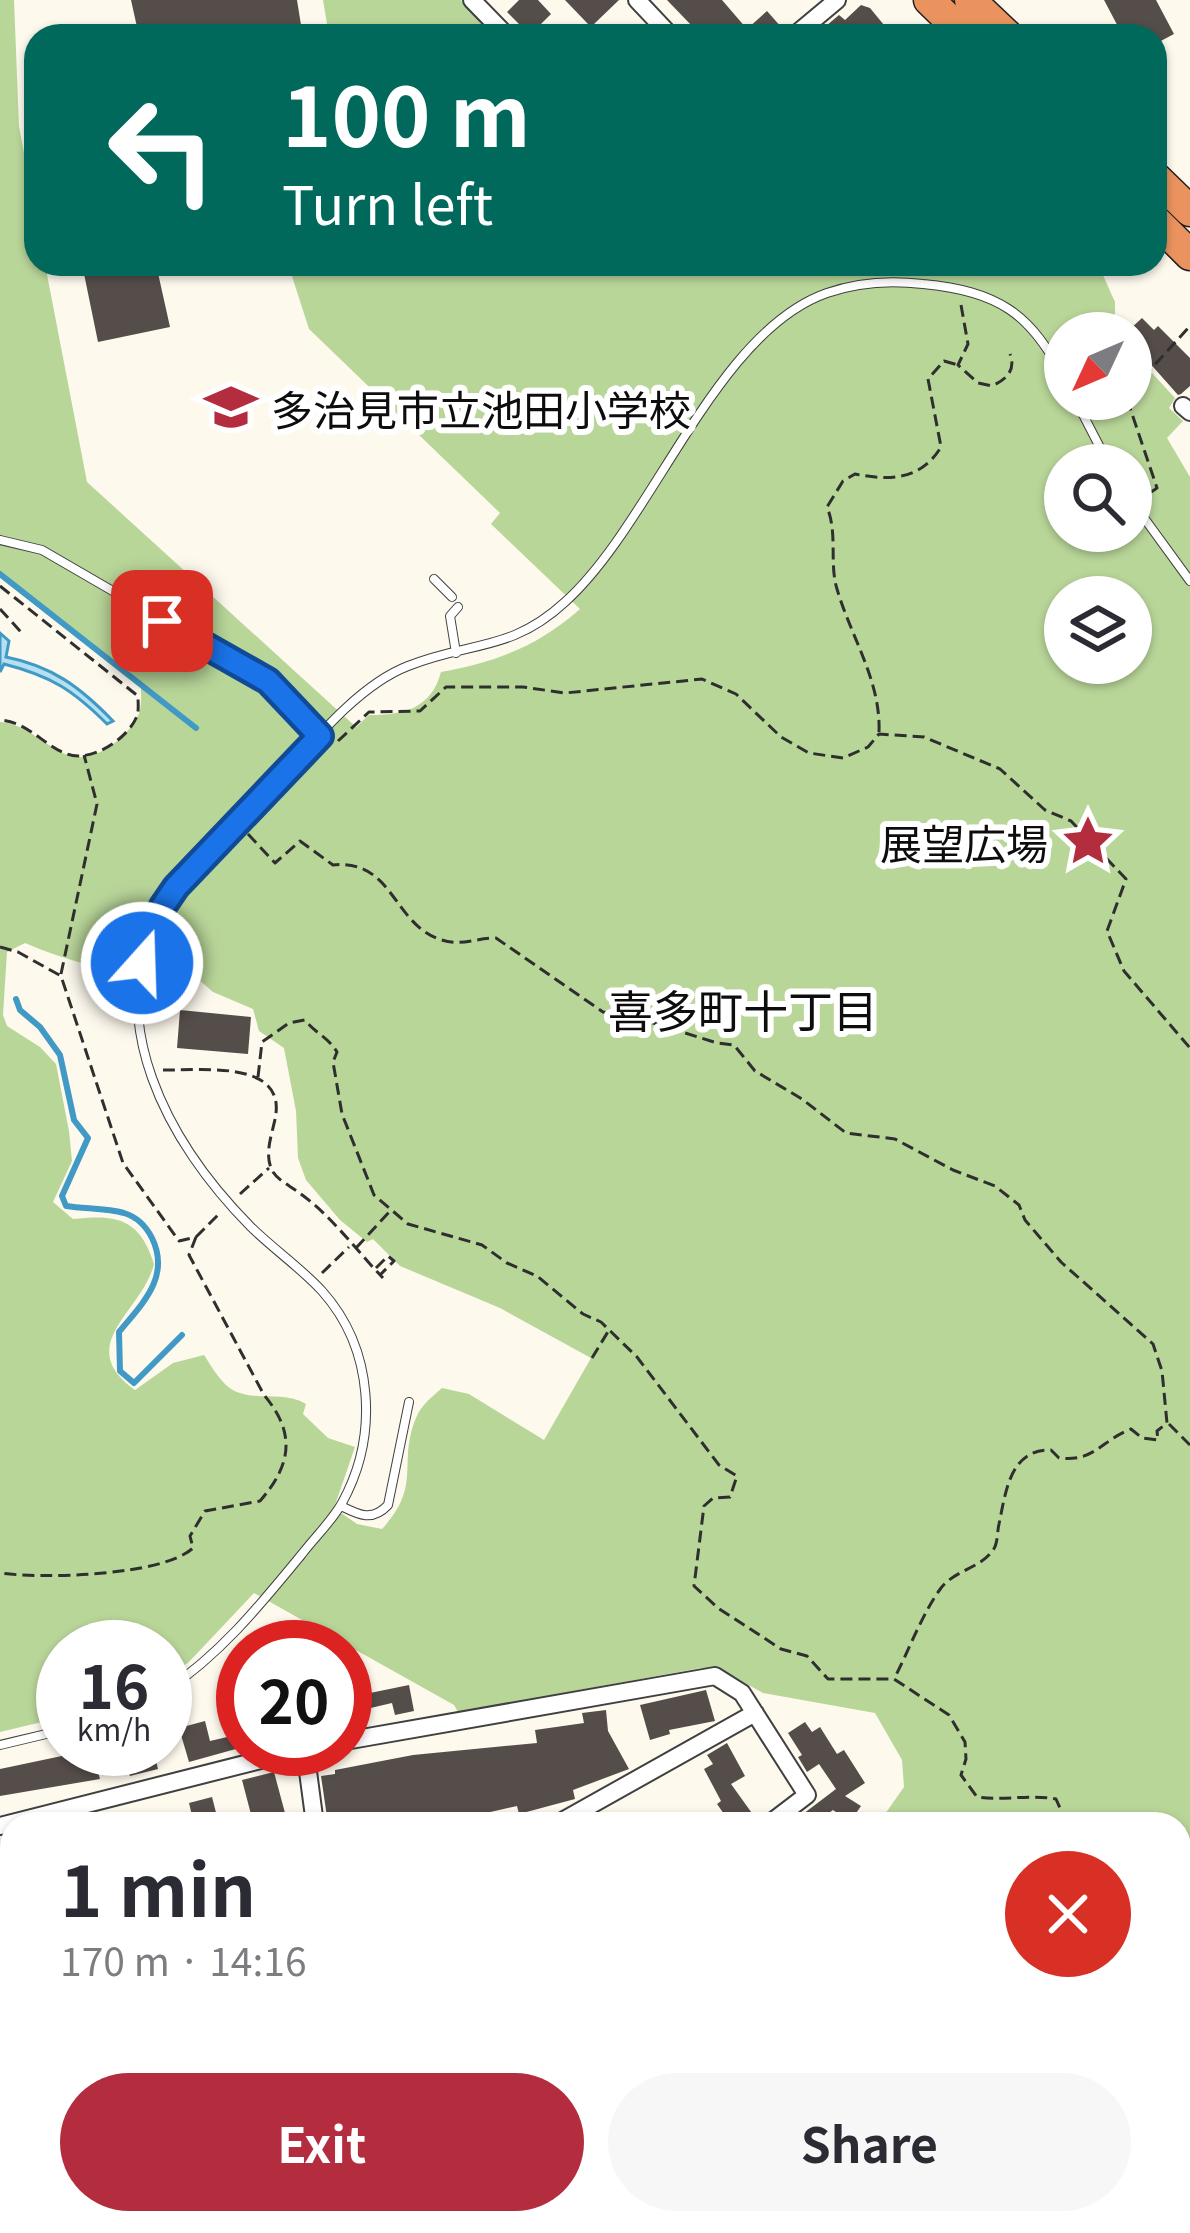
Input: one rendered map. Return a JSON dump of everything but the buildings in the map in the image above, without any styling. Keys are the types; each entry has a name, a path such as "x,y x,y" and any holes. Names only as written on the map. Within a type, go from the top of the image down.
{"highway":[{"path":"929,0 954,24"},
{"path":"970,0 995,24"},
{"path":"1167,189 1190,212"},
{"path":"1167,232 1190,255"}],"street":[{"path":"472,0 495,24"},
{"path":"637,0 660,24"},
{"path":"808,24 837,0"},
{"path":"372,1737 715,1676 730,1682 755,1714 807,1795 785,1812"},
{"path":"579,1812 755,1714"},
{"path":"55,1812 216,1771"},
{"path":"308,1776 313,1812"}],"lane":[{"path":"192,1673 224,1643 341,1506 359,1464 368,1406 363,1372 346,1325 325,1294 222,1198 192,1156 150,1074 140,1045 137,988 163,906 186,876 369,688 405,667 528,632 584,585 752,344 790,310 821,295 870,282 961,288 993,297 1022,317 1044,341"},
{"path":"1152,529 1190,581"},
{"path":"0,540 42,550 268,681 320,736"},
{"path":"434,579 452,597"},
{"path":"456,653 450,616 458,607"},
{"path":"341,1506 372,1516 388,1505 409,1402"},
{"path":"0,1745 36,1736"}],"path":[{"path":"958,364 968,344 961,299"},
{"path":"1152,368 1190,326"},
{"path":"338,741 369,712 420,711 446,687 523,687 565,693 702,679 736,694 781,737 809,753 843,758 868,747 879,734 878,706 866,659 835,584 836,542 827,507 843,481 855,474 890,480 921,470 932,461 941,447 928,379 944,361 958,364 978,383 992,386 1007,377 1012,368 1010,354"},
{"path":"0,586 138,697 137,716 116,742 84,755 70,755 37,733 0,720"},
{"path":"0,609 21,632"},
{"path":"879,734 924,737 961,751 1000,769 1046,810 1071,821 1126,879 1106,926 1124,971 1190,1048"},
{"path":"84,755 97,804 61,976 123,1163 179,1241 196,1237"},
{"path":"246,832 275,863 300,841 333,865 368,869 420,928 439,939 471,944 496,938 603,1012 734,1045 755,1071 818,1109 846,1133 895,1139 995,1186 1019,1205 1025,1220 1061,1262 1153,1344 1162,1371 1167,1423 1190,1445"},
{"path":"0,947 61,976"},
{"path":"258,1077 262,1042 289,1023 305,1020 337,1052 333,1062 342,1114 374,1195 408,1224 482,1245 537,1276 637,1357 719,1465 737,1477 730,1497 712,1498 704,1506 694,1586 718,1608 781,1649 808,1656 828,1679 894,1679 949,1715 965,1742 967,1759 961,1775 977,1797 1009,1802 1036,1796 1056,1799 1062,1812"},
{"path":"150,1074 163,1070 244,1072 258,1077 275,1096 270,1167 324,1214 352,1247 364,1256 374,1269 381,1276 394,1262 388,1256 374,1269"},
{"path":"238,1195 270,1167"},
{"path":"322,1273 391,1211"},
{"path":"0,1574 120,1573 178,1559 193,1548 190,1536 205,1511 260,1502 267,1493 289,1440 286,1429 189,1255 196,1237 219,1214"},
{"path":"592,1358 609,1330"},
{"path":"894,1679 941,1588 961,1569 995,1549 1014,1466 1026,1454 1043,1449 1059,1458 1089,1457 1115,1436 1131,1430 1142,1438 1158,1440 1157,1432 1167,1423"}],"green space":[{"path":"0,0 14,0 24,152 24,276 47,276 87,482 356,727 369,715 414,707 430,694 441,672 516,651 580,609 491,524 500,513 309,329 292,276 1103,276 1115,312 1044,312 1044,420 1152,420 1152,373 1175,398 1169,408 1183,421 1167,438 1190,477 1190,1812 886,1812 904,1787 902,1760 875,1713 763,1693 722,1670 701,1668 458,1712 454,1705 372,1659 372,1620 302,1620 254,1593 229,1620 216,1620 216,1633 192,1659 192,1620 36,1620 36,1723 0,1732 0,722 19,727 68,755 88,756 126,733 138,716 141,687 0,578","holes":["25,943 155,977 177,961 213,992 253,1009 259,1031 284,1048 296,1111 298,1158 306,1180 340,1220 367,1242 373,1239 400,1266 500,1308 591,1358 544,1440 469,1394 442,1388 416,1418 406,1486 382,1529 357,1524 334,1508 355,1447 328,1438 303,1414 306,1404 237,1392 222,1381 204,1355 173,1363 135,1390 117,1374 110,1343 154,1264 142,1237 125,1223 73,1219 53,1202 72,1161 56,1064 40,1047 7,1026 3,1015 7,952"]},
{"path":"323,0 461,0 484,24 327,24"}],"water":[{"path":"0,633 9,641 6,657 64,680 113,721 107,724 48,679 4,664 0,672"}],"waterway":[{"path":"0,574 196,728"},
{"path":"16,999 20,1010 40,1027 60,1055 74,1120 88,1138 62,1196 66,1206 133,1217 147,1230 157,1252 151,1289 119,1332 120,1371 134,1383 182,1335"}],"place":[{"name":"多治見市立池田小学校","path":"231,407"},
{"name":"展望広場","path":"1088,841"}],"district":[{"name":"喜多町十丁目","path":"743,1008"}],"route":[{"path":"142,963 152,930 176,887 320,736 268,681 162,621"}]}
